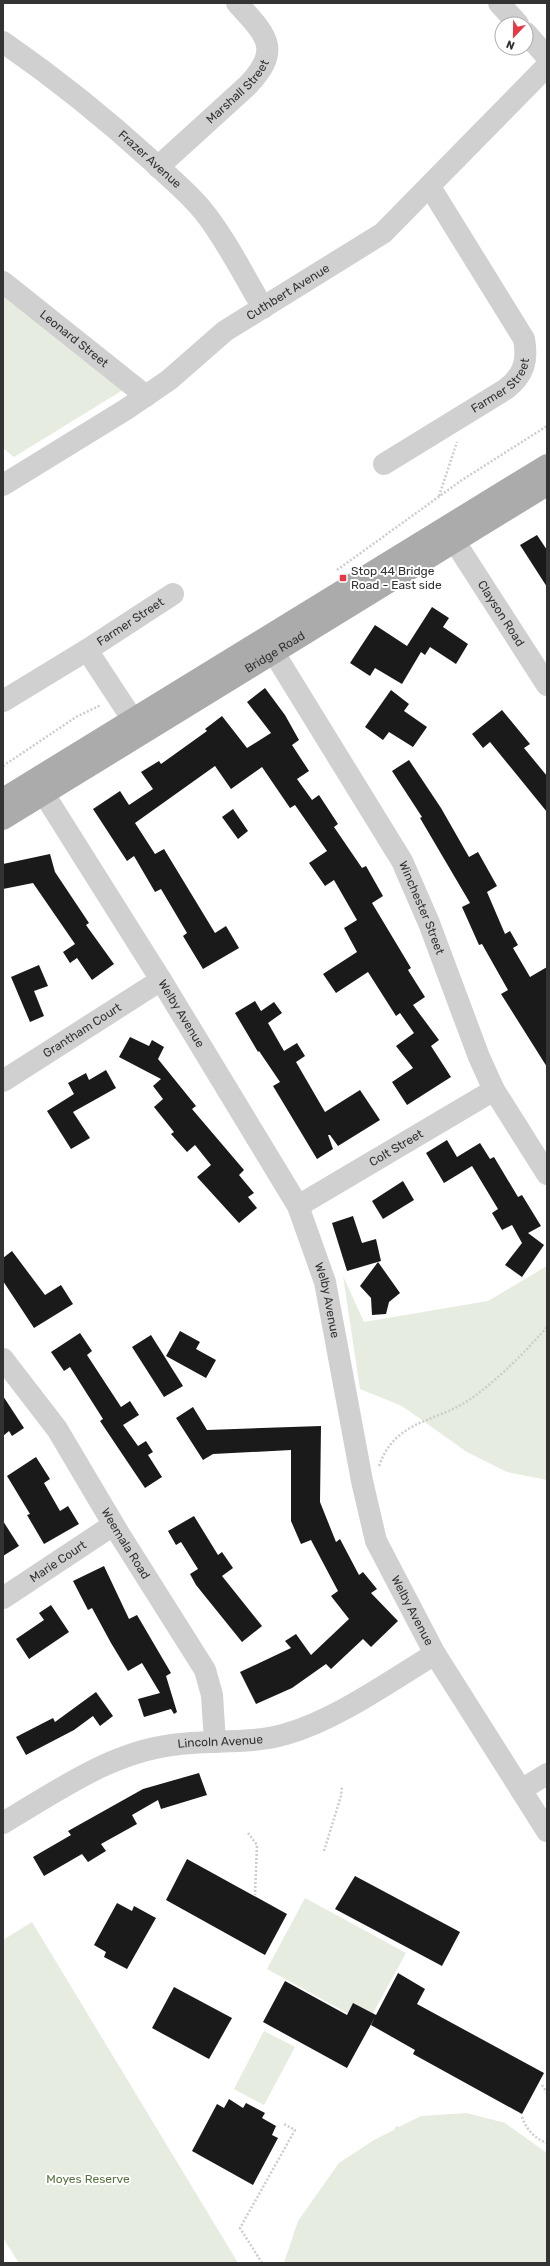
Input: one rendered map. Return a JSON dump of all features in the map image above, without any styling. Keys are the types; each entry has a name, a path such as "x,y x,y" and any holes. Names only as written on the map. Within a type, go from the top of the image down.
{"main road":[{"name":"Bridge Road","path":"3,799 39,787 270,646 451,534 547,465"},
{"name":"Bridge Road","path":"451,534 547,485"},
{"name":"Bridge Road","path":"3,819 39,787 133,720 270,646"}],"street":[{"name":"Marshall Street","path":"158,167 247,86 258,75 264,65 268,43 263,32 237,3"},
{"path":"499,3 511,16"},
{"name":"Frazer Avenue","path":"3,42 34,63 120,132 204,212 263,308"},
{"path":"534,42 547,56"},
{"name":"Cuthbert Avenue","path":"3,485 146,396 178,373 225,331 371,242 403,215 547,66"},
{"name":"Farmer Street","path":"384,464 506,389 517,380 526,364 527,354 524,339 430,186"},
{"name":"Leonard Street","path":"3,282 146,396"},
{"name":"Clayson Road","path":"451,534 547,685"},
{"name":"Farmer Street","path":"3,700 87,650 173,594"},
{"name":"Winchester Street","path":"270,646 402,861 429,923 479,1057 494,1090 547,1174"},
{"name":"Farmer Street","path":"87,650 133,720"},
{"name":"Welby Avenue","path":"39,787 162,980 298,1206 325,1282 362,1481 376,1541 435,1654 547,1830"},
{"name":"Grantham Court","path":"3,1081 162,980"},
{"name":"Colt Street","path":"298,1206 494,1090"},
{"name":"Weemala Road","path":"3,1359 57,1430 113,1525 205,1670 212,1695 215,1742"},
{"name":"Marie Court","path":"3,1598 113,1525"},
{"name":"Lincoln Avenue","path":"3,1823 93,1769 137,1752 172,1745 285,1735 307,1727 336,1713 435,1654"},
{"path":"521,1790 547,1774"}],"path":[{"path":"331,575 439,496 547,426"},
{"path":"439,496 457,440"},
{"path":"3,766 76,717 118,696"},
{"path":"380,1472 379,1466 384,1452 405,1430 467,1401 491,1384 547,1327"},
{"path":"324,1851 341,1796 342,1786"},
{"path":"248,1833 257,1845 255,1895"},
{"path":"542,2085 547,2093"},
{"path":"522,2118 525,2126 535,2136 547,2143"},
{"path":"262,2263 240,2228 295,2130 284,2124"}],"green space":[{"path":"3,282 131,385 14,457 3,448"},
{"path":"547,1266 547,1480 507,1472 467,1452 402,1406 360,1389 343,1276 364,1322 488,1301"},
{"path":"305,1898 406,1953 367,2024 267,1969"},
{"name":"Moyes Reserve","path":"32,1922 238,2263 19,2263 3,2238 3,1940"},
{"path":"264,2031 295,2047 264,2105 234,2089"},
{"path":"467,2113 505,2123 547,2153 547,2260 545,2263 284,2263 298,2221 339,2163 374,2140 394,2130 396,2126 399,2127 421,2116"}],"building":[{"path":"537,535 547,550 547,587 520,545"},
{"path":"432,607 449,618 443,627 468,644 456,664 430,647 425,655 421,652 402,684 375,668 370,676 350,663 375,625 407,646"},
{"path":"265,688 285,715 299,740 292,745 309,771 297,779 312,800 319,795 338,824 334,827 362,868 366,866 383,896 372,903 411,968 408,970 425,997 413,1005 439,1040 431,1046 451,1077 407,1105 392,1082 413,1068 396,1046 414,1033 400,1013 396,1016 368,972 336,993 323,974 357,952 344,928 357,920 334,880 325,886 309,863 327,851 295,805 290,808 262,767 231,789 215,766 135,823 155,854 164,849 215,933 226,926 239,948 203,969 183,936 187,933 161,889 155,892 134,856 127,861 93,809 120,791 129,805 153,789 141,772 159,761 161,764 207,731 205,729 222,716 247,748 271,733 247,702"},
{"path":"391,690 409,704 404,711 427,727 413,747 389,732 383,740 365,727"},
{"path":"502,710 530,744 524,748 547,776 547,812 490,742 483,748 472,734"},
{"path":"409,760 441,808 469,857 478,852 497,886 487,892 505,934 510,931 518,945 513,948 530,977 547,967 547,1067 501,994 508,990 482,944 479,945 462,907 470,903 420,818 422,817 392,771"},
{"path":"233,809 248,831 238,839 222,817"},
{"path":"50,854 55,872 89,923 86,925 114,964 92,980 77,958 70,963 63,952 75,944 33,883 3,889 3,864"},
{"path":"39,965 48,986 34,991 44,1016 30,1022 11,977"},
{"path":"255,1001 261,1011 274,1002 282,1013 268,1023 284,1051 297,1043 305,1056 296,1062 325,1112 360,1090 380,1120 338,1146 330,1135 328,1135 333,1149 317,1159 273,1086 280,1082 259,1051 258,1052 235,1013"},
{"path":"130,1037 149,1046 152,1040 164,1047 158,1059 196,1106 192,1109 244,1170 239,1175 254,1193 248,1197 257,1208 239,1223 197,1177 211,1165 195,1145 187,1152 171,1134 174,1132 154,1107 163,1099 153,1086 161,1079 119,1057"},
{"path":"106,1070 116,1088 73,1112 90,1138 71,1149 47,1111 74,1094 68,1083 86,1073 89,1080"},
{"path":"447,1140 457,1157 480,1143 490,1159 494,1157 518,1197 522,1195 541,1226 528,1233 544,1245 522,1277 505,1265 522,1243 512,1225 502,1230 492,1213 498,1209 472,1166 444,1183 426,1153"},
{"path":"403,1181 414,1200 383,1219 372,1201"},
{"path":"353,1216 362,1243 376,1239 381,1261 347,1271 332,1223"},
{"path":"12,1251 45,1295 61,1285 73,1304 34,1328 3,1281 3,1258"},
{"path":"378,1262 400,1293 389,1302 386,1314 372,1315 371,1298 360,1286"},
{"path":"180,1331 200,1342 196,1349 216,1360 206,1378 166,1356"},
{"path":"80,1333 92,1351 87,1355 121,1407 130,1401 139,1415 123,1425 138,1446 146,1441 153,1452 148,1455 162,1477 145,1488 100,1421 103,1419 70,1367 64,1371 51,1352"},
{"path":"151,1335 183,1386 164,1397 132,1347"},
{"path":"3,1396 24,1428 12,1436 9,1431 3,1436"},
{"path":"193,1407 207,1430 321,1426 320,1502 336,1542 340,1539 359,1575 363,1572 377,1589 371,1593 398,1621 371,1647 363,1639 331,1669 326,1664 292,1688 256,1704 240,1672 291,1648 285,1641 296,1634 311,1655 349,1619 331,1596 338,1591 311,1540 301,1544 291,1521 291,1450 213,1454 203,1460 176,1418"},
{"path":"36,1457 50,1479 44,1483 60,1511 68,1506 79,1524 44,1544 27,1515 30,1514 7,1476"},
{"path":"194,1516 218,1555 222,1552 233,1568 222,1576 262,1626 242,1642 196,1585 190,1574 198,1569 181,1542 176,1545 168,1531"},
{"path":"3,1521 19,1546 3,1556"},
{"path":"104,1566 129,1619 137,1615 171,1673 166,1676 177,1712 174,1714 171,1709 144,1717 138,1699 160,1693 142,1663 128,1671 92,1608 88,1610 73,1581"},
{"path":"51,1605 69,1632 29,1659 16,1639 44,1620 39,1613"},
{"path":"96,1692 113,1716 100,1726 93,1716 74,1730 26,1755 16,1737 53,1718 55,1722"},
{"path":"199,1773 207,1795 161,1809 158,1800 132,1815 137,1824 101,1844 106,1851 88,1862 82,1854 44,1876 33,1857 71,1835 68,1831 143,1789"},
{"path":"187,1859 287,1914 265,1955 166,1900"},
{"path":"355,1876 460,1932 442,1966 335,1909"},
{"path":"117,1903 132,1911 134,1906 156,1918 127,1969 104,1957 106,1952 94,1945"},
{"path":"398,1973 425,1989 417,2004 544,2073 522,2114 413,2054 415,2050 371,2025 375,2017 347,2068 263,2022 285,1981 347,2015 353,2003 376,2015"},
{"path":"174,1987 232,2018 209,2059 152,2028"},
{"path":"229,2099 243,2108 246,2103 265,2113 262,2118 276,2126 272,2135 278,2138 253,2185 192,2151 217,2104 224,2108"}],"place":[{"name":"Stop 44 Bridge Road - East side","path":"343,578"}]}
